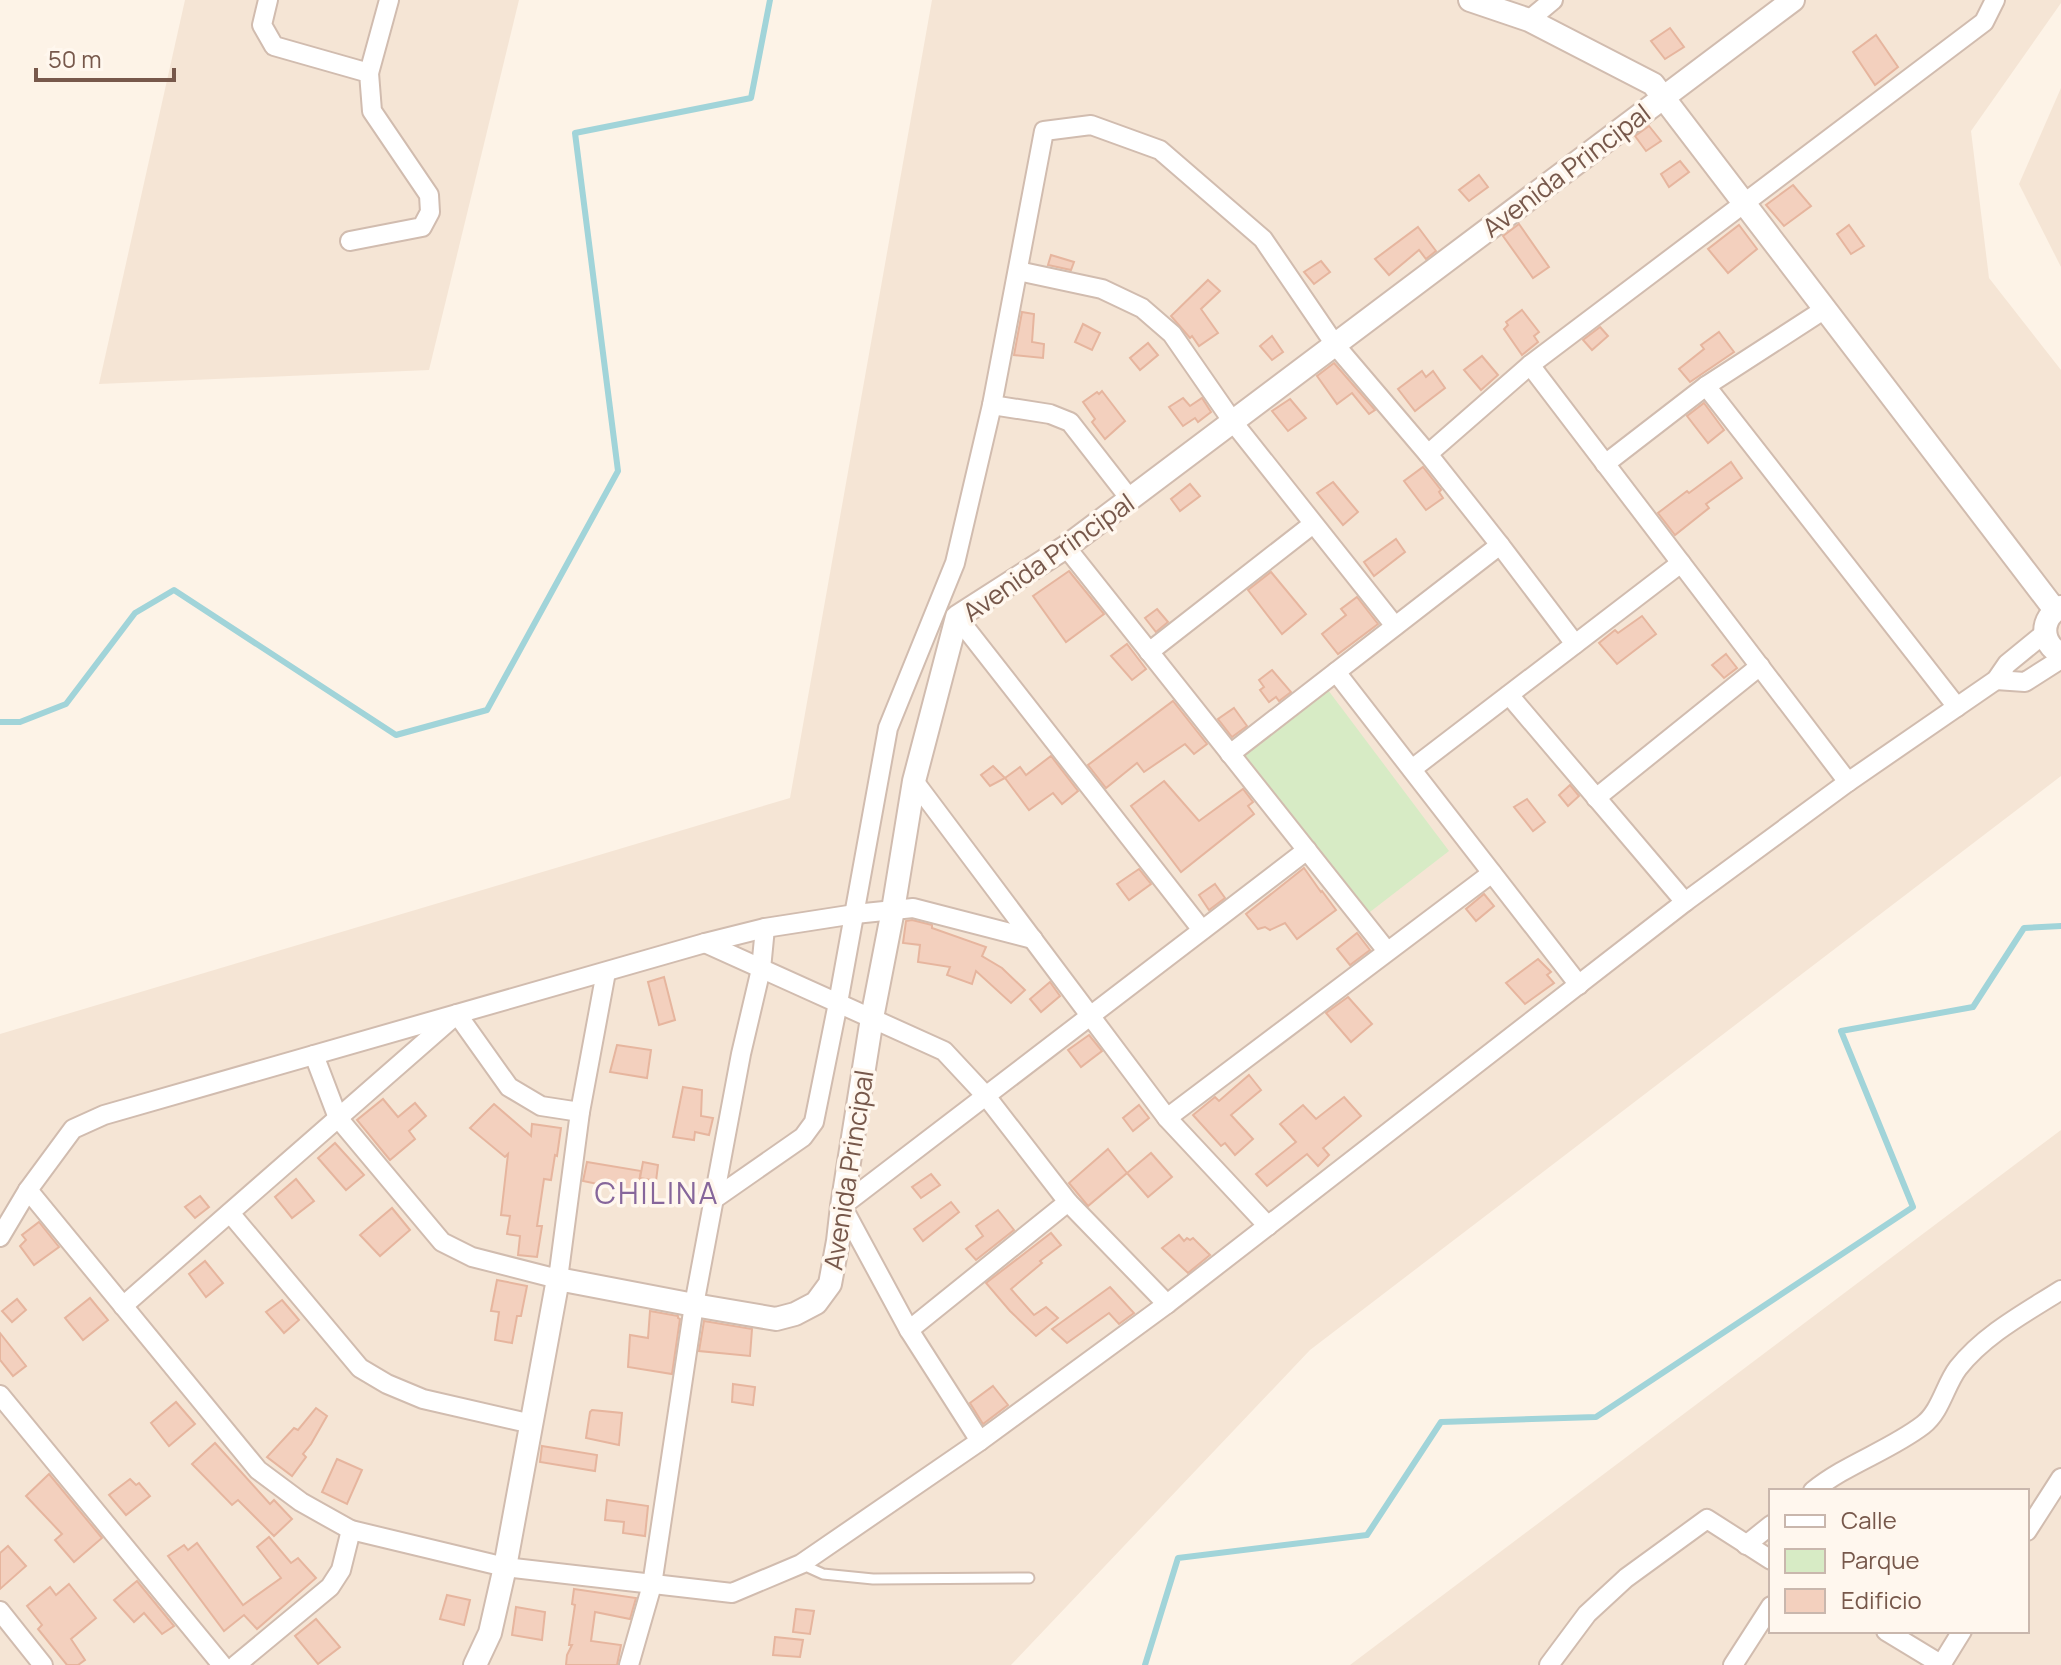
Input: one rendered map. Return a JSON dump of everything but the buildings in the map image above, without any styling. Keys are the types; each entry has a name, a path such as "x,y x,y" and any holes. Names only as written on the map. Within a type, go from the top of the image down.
{"street":[{"path":"268,0 262,25 274,46 369,73"},
{"path":"350,241 422,227 430,212 429,195 372,111 369,73 389,0"},
{"path":"1470,0 1529,20 1653,84 1745,202 2058,608 2047,620 2045,633 2047,641 2061,657 2025,682 1996,680"},
{"path":"1529,20 1553,0"},
{"name":"Avenida Principal","path":"558,1279 776,1319 795,1314 816,1303 830,1284 914,781 957,617 1066,547 1793,0"},
{"path":"1428,454 1530,365 1984,22 1995,0"},
{"path":"714,1199 803,1137 814,1122 888,728 955,563 992,405 1044,131 1091,125 1160,150 1263,239 1336,346 1428,454 1575,644"},
{"path":"1018,271 1102,289 1142,308 1172,334 1233,422 1395,626"},
{"path":"1605,464 1706,386 1825,309"},
{"path":"1530,365 1848,782"},
{"path":"1706,386 1957,707"},
{"path":"992,405 1050,414 1070,422 1130,499"},
{"path":"1149,652 1313,524"},
{"path":"1230,754 1500,545"},
{"path":"1066,547 1387,951"},
{"path":"1412,769 1681,563"},
{"path":"957,617 1202,930"},
{"path":"28,1190 258,1470 301,1502 351,1530 505,1567 732,1593 801,1564 980,1441 1167,1304 1685,902 1848,782 1996,680 2007,664 2045,633"},
{"path":"1596,798 1760,666"},
{"path":"1336,672 1579,985"},
{"path":"1509,695 1685,902"},
{"path":"914,781 1167,1118 1268,1226"},
{"path":"980,1441 909,1330 842,1206 1307,850"},
{"path":"1167,1118 1492,873"},
{"path":"0,1237 28,1190 73,1129 104,1115 765,928 913,908 1033,939"},
{"path":"629,1665 652,1585 694,1305 741,1054 761,969 765,928"},
{"path":"705,943 944,1051 986,1096 1068,1202 1167,1304"},
{"path":"475,1665 490,1633 505,1567 558,1279 580,1112 606,972"},
{"path":"457,1014 509,1087 541,1106 580,1112"},
{"path":"123,1306 457,1014"},
{"path":"314,1055 338,1118 442,1242 472,1257 558,1279"},
{"path":"909,1330 1068,1202"},
{"path":"230,1213 360,1368 387,1384 423,1399 532,1424"},
{"path":"1816,1489 1926,1423 1959,1366 1989,1336 2061,1290"},
{"path":"0,1395 222,1665"},
{"path":"2029,1528 2061,1478"},
{"path":"1549,1665 1587,1614 1616,1587 1707,1519 1769,1559"},
{"path":"1746,1545 1769,1527"},
{"path":"236,1665 330,1587 341,1570 351,1530"},
{"path":"1733,1665 1769,1609"},
{"path":"0,1611 43,1665"},
{"path":"1889,1633 1941,1665 1961,1633"}],"lane":[{"path":"801,1564 823,1574 873,1579 1029,1578"}],"shaded area":[{"path":"185,0 519,0 429,370 99,384"},
{"path":"932,0 2061,0 1971,131 1989,278 2061,370 2061,776 1310,1350 1011,1665 0,1665 0,1034 790,798"},
{"path":"2061,88 2061,267 2019,184"},
{"path":"2061,1130 2061,1665 1350,1665"}],"green space":[{"path":"1322,682 1449,851 1366,915 1235,750"}],"waterway":[{"path":"0,722 20,722 66,704 135,613 174,590 396,735 487,710 618,471 575,133 751,98 770,0"},
{"path":"1145,1665 1178,1558 1367,1535 1441,1422 1596,1417 1913,1207 1841,1031 1973,1007 2024,928 2061,926"}],"district":[{"name":"CHILINA","path":"657,1192"}]}
